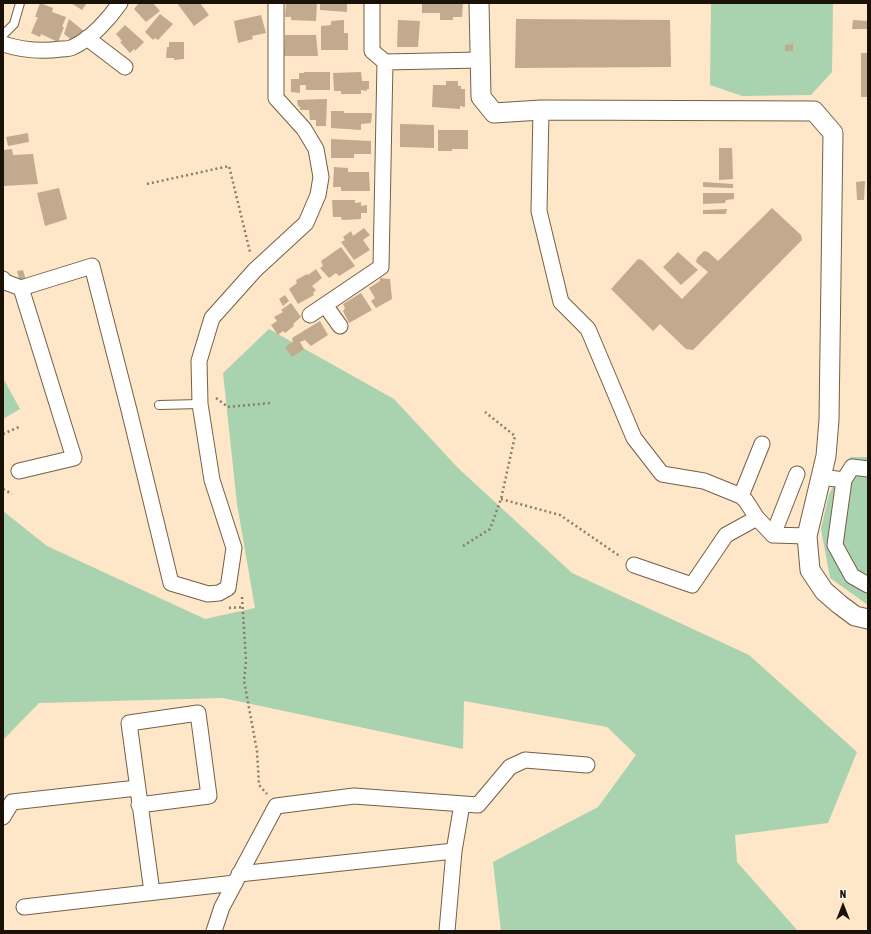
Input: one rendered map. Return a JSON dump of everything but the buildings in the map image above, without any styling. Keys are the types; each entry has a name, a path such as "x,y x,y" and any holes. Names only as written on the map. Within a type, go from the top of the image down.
{"street":[{"path":"4,44 14,48 47,51 72,48 87,38 120,3"},
{"path":"3,279 5,282 21,288 92,266 171,583 208,594 219,593 228,588 234,548 212,480 200,404 199,361 212,318 255,270 306,223 318,195 321,177 316,149 304,129 276,98 276,3"},
{"path":"372,3 372,50 385,62 480,60"},
{"path":"479,3 480,97 494,113 541,110 814,111 833,133 829,420 826,456 807,536 810,570 824,591 855,616 868,619"},
{"path":"87,38 125,67"},
{"path":"310,315 381,267 385,62"},
{"path":"541,110 539,211 561,302 588,329 634,438 662,474 704,481 741,496 757,518 773,535 807,536"},
{"path":"19,471 74,458 21,288"},
{"path":"325,305 340,326"},
{"path":"741,496 762,444"},
{"path":"868,469 852,468 844,480 834,545 852,576 868,585"},
{"path":"773,535 798,474"},
{"path":"821,477 844,480"},
{"path":"634,565 692,585 726,535 757,518"},
{"path":"139,805 209,796 198,713 129,723 139,805 152,892"},
{"path":"214,931 222,907 276,806 354,796 478,805 510,767 525,760 587,765"},
{"path":"3,817 12,802 137,788"},
{"path":"446,931 454,851 462,804"},
{"path":"24,907 152,892 237,879 454,851"}],"lane":[{"path":"4,44 14,24 20,3"},
{"path":"159,405 200,404"}],"path":[{"path":"147,184 229,166 255,270"},
{"path":"200,404 213,396 228,407 270,403"},
{"path":"463,546 490,529 501,499 514,436 485,412"},
{"path":"3,434 19,427"},
{"path":"3,489 12,494"},
{"path":"501,499 560,515 634,565"},
{"path":"228,588 242,585 246,660 244,681 257,751 259,784 268,795 264,805 269,818"}],"green space":[{"path":"711,3 833,3 832,72 811,95 742,96 710,85"},
{"path":"269,329 394,399 458,468 572,573 749,655 857,752 828,823 735,835 737,862 798,931 501,931 493,862 598,807 636,755 607,727 464,701 463,749 223,698 39,703 3,740 3,511 47,546 205,619 255,608 237,504 223,373"},
{"path":"3,378 20,409 3,419"},
{"path":"850,457 868,457 868,605 830,578 821,529 829,494"}]}
